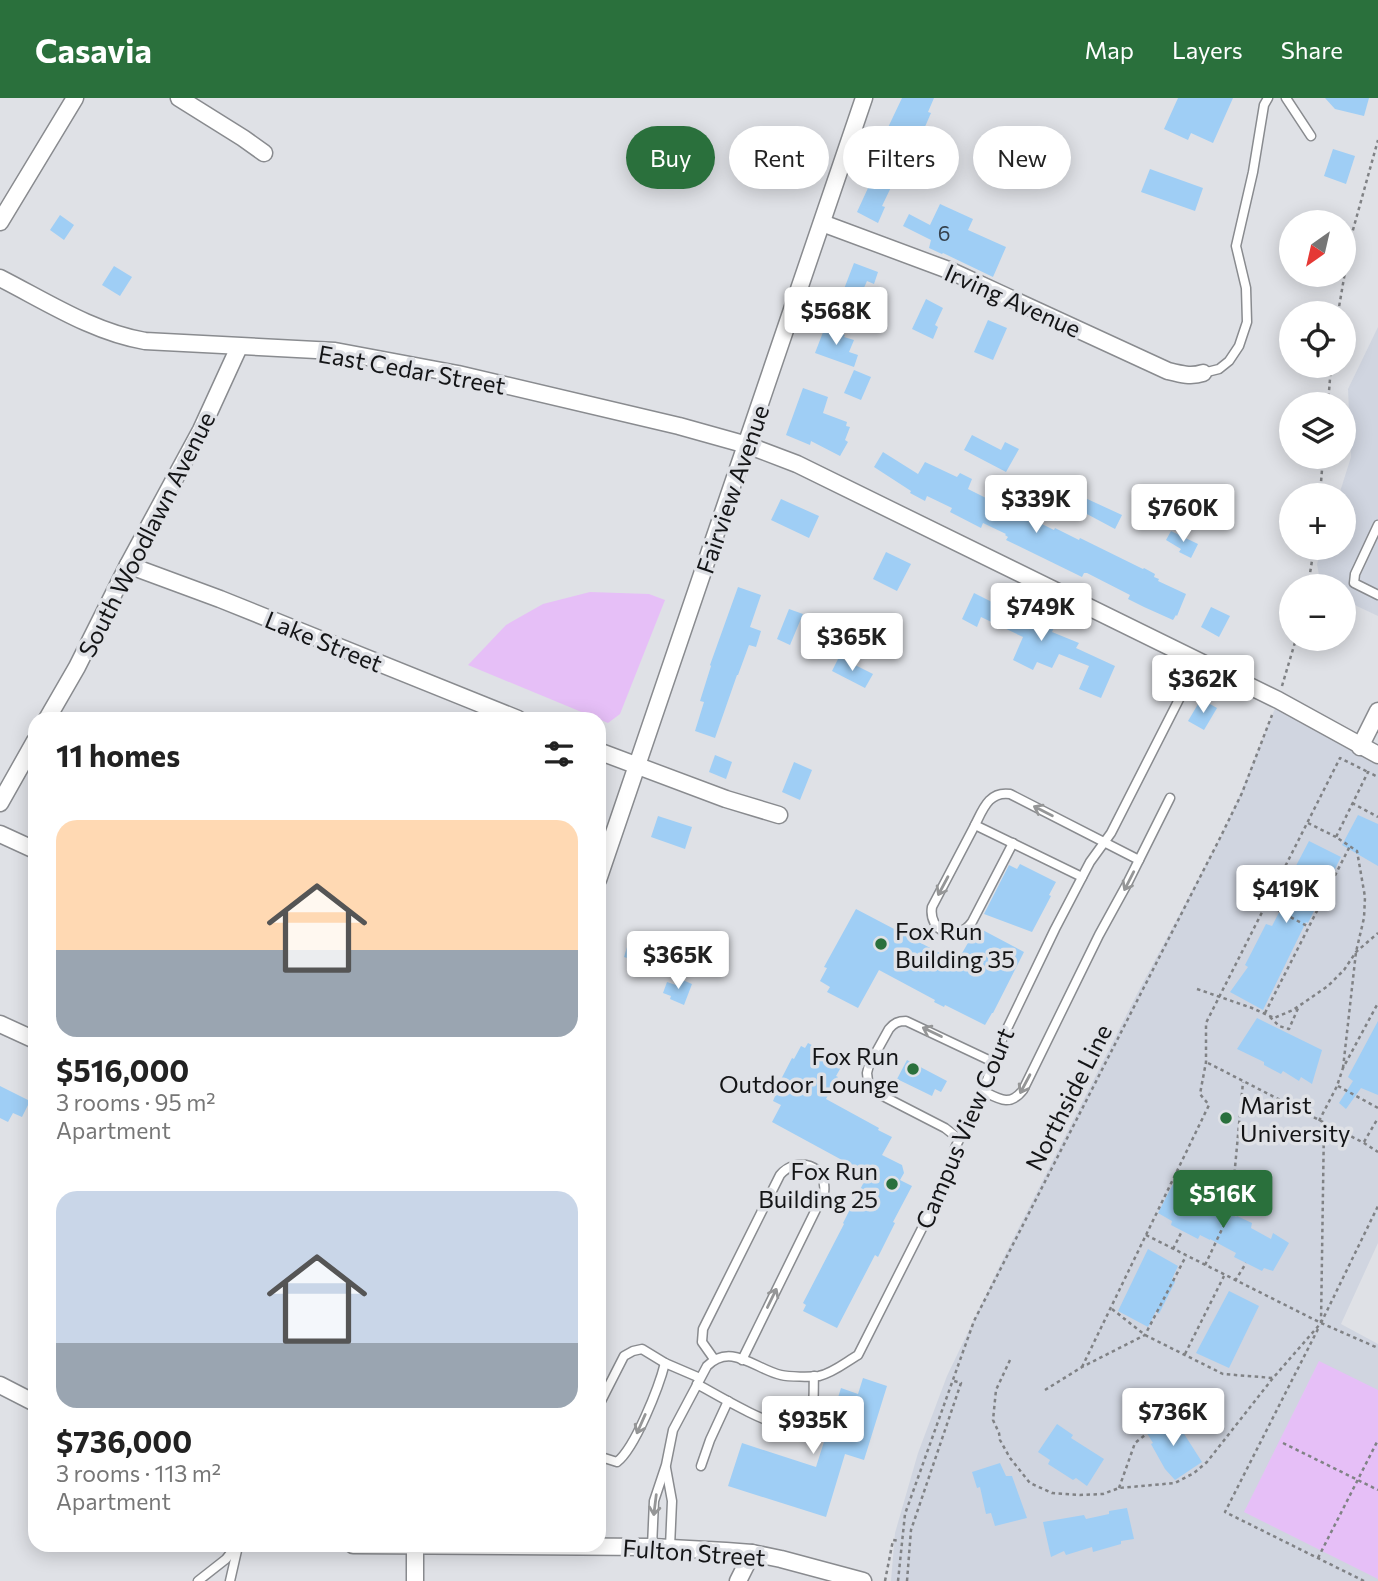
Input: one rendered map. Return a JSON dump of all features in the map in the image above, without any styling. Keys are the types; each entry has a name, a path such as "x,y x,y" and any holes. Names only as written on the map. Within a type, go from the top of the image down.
{"street":[{"path":"0,222 75,98"},
{"path":"179,98 264,153"},
{"name":"Fairview Avenue","path":"606,857 864,98"},
{"name":"Irving Avenue","path":"822,223 951,271 1168,371 1182,375 1203,373"},
{"name":"East Cedar Street","path":"0,278 93,326 122,337 145,341 335,351 445,371 679,426 747,445 797,464 1278,700 1378,755"},
{"name":"South Woodlawn Avenue","path":"51,712 201,430 239,347"},
{"name":"Lake Street","path":"128,565 220,599 501,712"},
{"path":"1360,747 1378,711"},
{"path":"0,803 28,753"},
{"path":"606,754 726,799 779,815"},
{"path":"0,834 28,847"},
{"path":"0,1024 28,1037"},
{"path":"0,1385 28,1399"},
{"path":"606,1539 646,1547"},
{"name":"Fulton Street","path":"606,1547 670,1547 752,1553 863,1581"},
{"path":"415,1552 415,1581"},
{"path":"737,1581 752,1553"}],"lane":[{"path":"1203,373 1219,369 1230,361 1239,346 1247,322 1246,288 1236,246 1253,172 1264,105 1268,98"},
{"path":"1286,98 1311,136"},
{"path":"1378,525 1355,574 1354,583 1378,595"},
{"name":"Campus View Court","path":"713,1359 732,1356 782,1375 818,1376 858,1355 949,1175 955,1148 983,1091 1003,1037 1082,877 1111,833 1198,662"},
{"path":"1013,844 966,930 951,934 944,931 933,920 932,907 989,800 995,795 1010,794 1139,860"},
{"path":"983,1091 1008,1100 1023,1090 1170,798"},
{"path":"975,825 1082,877"},
{"path":"959,1139 945,1128 877,1093 868,1081 869,1065 889,1029 899,1021 906,1021 993,1062"},
{"path":"646,1547 654,1501 666,1465 673,1430 698,1381 713,1359 702,1342 703,1329 780,1175 794,1164 804,1164 822,1175 824,1193 742,1360"},
{"path":"606,1391 624,1356 642,1349 728,1401 772,1422 793,1428 808,1422 812,1412 814,1376"},
{"path":"606,1459 617,1462 624,1457 661,1379 665,1363"},
{"path":"701,1466 728,1401"},
{"path":"666,1465 672,1501 670,1547"},
{"path":"198,1581 232,1552"},
{"path":"230,1581 236,1552"}],"path":[{"path":"1340,301 1352,237 1378,140"},
{"name":"Northside Line","path":"898,1581 905,1514 974,1321 1242,793 1278,700 1292,651"},
{"path":"1082,1367 1209,1105 1200,1094 1206,1062 1206,1023 1219,997 1340,758 1378,777"},
{"path":"1336,837 1368,772"},
{"path":"1352,803 1378,817"},
{"path":"1307,823 1357,851 1365,897 1343,1068"},
{"path":"1267,1015 1350,846"},
{"path":"1266,904 1309,927"},
{"path":"1197,989 1274,1018 1299,1006 1328,986 1344,970 1356,952 1378,933"},
{"path":"1319,1121 1343,1068 1378,1003"},
{"path":"1267,1015 1279,1026 1289,1030 1299,1006"},
{"path":"1206,1062 1378,1152"},
{"path":"1205,1265 1231,1210 1243,1082"},
{"path":"1337,1086 1378,1108"},
{"path":"1364,1143 1378,1118"},
{"path":"1010,1360 996,1390 993,1420 1010,1458 1030,1483 1052,1493 1080,1496 1103,1494 1119,1488 1175,1483 1194,1473 1207,1462 1273,1378 1321,1324 1324,1124"},
{"path":"1364,1581 1226,1512 1378,1206"},
{"path":"1173,1248 1182,1231"},
{"path":"1146,1235 1321,1324 1378,1348"},
{"path":"1045,1391 1082,1367 1145,1335 1187,1255"},
{"path":"1235,1281 1245,1263"},
{"path":"1185,1354 1224,1276"},
{"path":"1112,1309 1145,1335 1223,1374 1273,1378"},
{"path":"907,1581 911,1530 961,1383 952,1381"},
{"path":"1119,1488 1135,1443 1144,1435"},
{"path":"1318,1558 1378,1440"},
{"path":"1283,1443 1378,1490"},
{"path":"885,1581 893,1540 902,1542"}],"shaded area":[{"path":"1378,327 1378,616 1356,606 1356,574 1319,574 1317,564 1318,560 1356,560 1356,483 1343,483 1347,469 1356,469 1356,392 1348,392 1348,389 1353,378 1356,378 1356,372"},
{"path":"590,592 649,594 665,600 620,714 608,723 606,712 581,712 468,665 506,625 543,604"},
{"name":"Marist University","path":"1280,696 1378,744 1378,1243 1341,1324 1378,1344 1378,1581 891,1581 895,1533 918,1453 947,1376 1138,992 1221,836"},
{"path":"1319,1361 1378,1390 1378,1579 1244,1512"}],"building":[{"path":"902,98 934,98 925,126 889,126"},
{"path":"1178,98 1233,98 1213,143 1191,133 1188,140 1164,129"},
{"path":"1325,98 1369,98 1364,116 1335,109"},
{"path":"1333,149 1355,156 1346,184 1324,176"},
{"path":"1150,169 1203,188 1195,211 1141,192"},
{"path":"868,189 890,189 878,223 857,212"},
{"path":"940,204 973,219 968,230 1006,247 993,277 929,248 931,240 903,226 909,214 930,225"},
{"path":"60,215 74,225 64,240 50,230"},
{"path":"854,263 878,272 874,284 867,281 863,290 858,288 856,293 844,289"},
{"path":"114,266 132,277 120,296 102,285"},
{"path":"926,299 943,308 935,325 938,327 933,339 912,329"},
{"path":"988,320 1007,328 993,360 974,352"},
{"path":"825,327 854,340 849,352 858,355 854,367 815,353"},
{"path":"854,370 871,377 861,400 844,393"},
{"path":"803,388 828,397 823,413 847,422 846,426 850,427 845,440 848,442 840,456 811,441 810,445 786,435"},
{"path":"972,435 1001,450 1005,442 1019,449 1006,472 964,450"},
{"path":"883,452 918,474 925,462 957,477 960,473 972,479 968,489 988,499 992,491 1006,498 1003,505 1155,574 1154,577 1159,579 1158,581 1186,594 1177,616 1173,620 1144,607 1128,599 1130,595 1087,573 1082,577 1006,540 1006,534 983,523 981,528 950,512 952,508 927,496 925,501 910,493 911,491 874,467"},
{"path":"1046,480 1122,515 1115,529 1040,493"},
{"path":"781,499 819,516 809,538 771,520"},
{"path":"1171,531 1198,544 1191,558 1179,552 1181,549 1166,540"},
{"path":"886,552 911,564 897,591 873,579"},
{"path":"738,587 761,595 750,627 761,631 756,647 749,645 715,738 695,731 704,702 700,701 710,665"},
{"path":"974,593 1038,625 1041,618 1055,625 1052,632 1079,643 1076,648 1115,666 1101,698 1079,689 1089,666 1059,654 1052,668 1037,662 1033,670 1013,660 1023,637 981,617 977,627 962,619"},
{"path":"1211,607 1230,616 1219,637 1201,627"},
{"path":"789,609 803,614 790,645 777,639"},
{"path":"839,657 873,674 865,688 832,671"},
{"path":"1201,699 1217,708 1204,730 1188,721"},
{"path":"715,755 732,762 726,779 709,772"},
{"path":"794,762 812,770 800,800 782,792"},
{"path":"1358,815 1378,824 1378,866 1342,845"},
{"path":"658,816 692,827 685,849 651,837"},
{"path":"1309,841 1341,857 1263,1010 1230,992 1248,967 1245,965 1266,924 1272,926 1285,901 1282,901 1291,884 1288,881"},
{"path":"1020,864 1056,882 1032,932 984,914 1009,865 1017,869"},
{"name":"Fox Run Building 35","path":"856,909 957,962 977,927 1024,952 985,1025 934,1002 935,1000 879,970 858,1008 827,992 830,987 820,981 827,968 824,967"},
{"path":"630,937 650,944 643,963 624,957"},
{"path":"678,978 692,984 684,1005 663,993 667,982 676,985"},
{"path":"1257,1018 1322,1050 1312,1084 1301,1077 1299,1081 1283,1071 1281,1074 1237,1049"},
{"path":"1378,1021 1378,1095 1361,1088 1346,1109 1339,1103 1353,1081 1348,1077"},
{"name":"Fox Run Building 25","path":"808,1043 844,1062 826,1099 892,1137 882,1155 902,1165 904,1173 900,1180 912,1186 878,1257 875,1255 837,1328 803,1311 806,1305 803,1303 867,1176 772,1122 781,1105 773,1101 776,1094 774,1093 792,1058 794,1059 801,1046 805,1048"},
{"name":"Fox Run Outdoor Lounge","path":"907,1060 947,1081 941,1092 935,1089 932,1096 897,1079"},
{"path":"0,1086 28,1100 22,1117 13,1113 8,1122 0,1118"},
{"path":"1173,1184 1207,1206 1209,1202 1252,1223 1251,1228 1271,1239 1273,1233 1289,1243 1273,1271 1264,1268 1262,1271 1234,1257 1236,1253 1210,1239 1200,1235 1198,1239 1171,1225 1172,1221 1158,1213"},
{"path":"1148,1249 1178,1266 1172,1279 1175,1282 1159,1314 1156,1311 1148,1327 1118,1311"},
{"path":"1229,1291 1259,1306 1229,1368 1196,1353"},
{"path":"863,1378 887,1386 864,1460 845,1454 826,1517 728,1486 742,1443 816,1467 841,1388 858,1394"},
{"path":"1172,1415 1202,1462 1175,1480 1165,1469 1145,1430"},
{"path":"1057,1424 1073,1435 1071,1438 1104,1459 1087,1486 1048,1464 1050,1460 1038,1452"},
{"path":"1000,1463 1006,1476 1012,1476 1027,1518 995,1526 991,1513 986,1514 980,1487 977,1488 972,1472"},
{"path":"1127,1508 1134,1539 1093,1552 1092,1547 1066,1555 1064,1551 1051,1557 1043,1522 1084,1515 1086,1519"}],"place":[{"name":"Fox Run Building 35","path":"881,944"},
{"name":"Fox Run Outdoor Lounge","path":"913,1069"},
{"name":"Marist University","path":"1226,1118"},
{"name":"Fox Run Building 25","path":"892,1184"}]}
